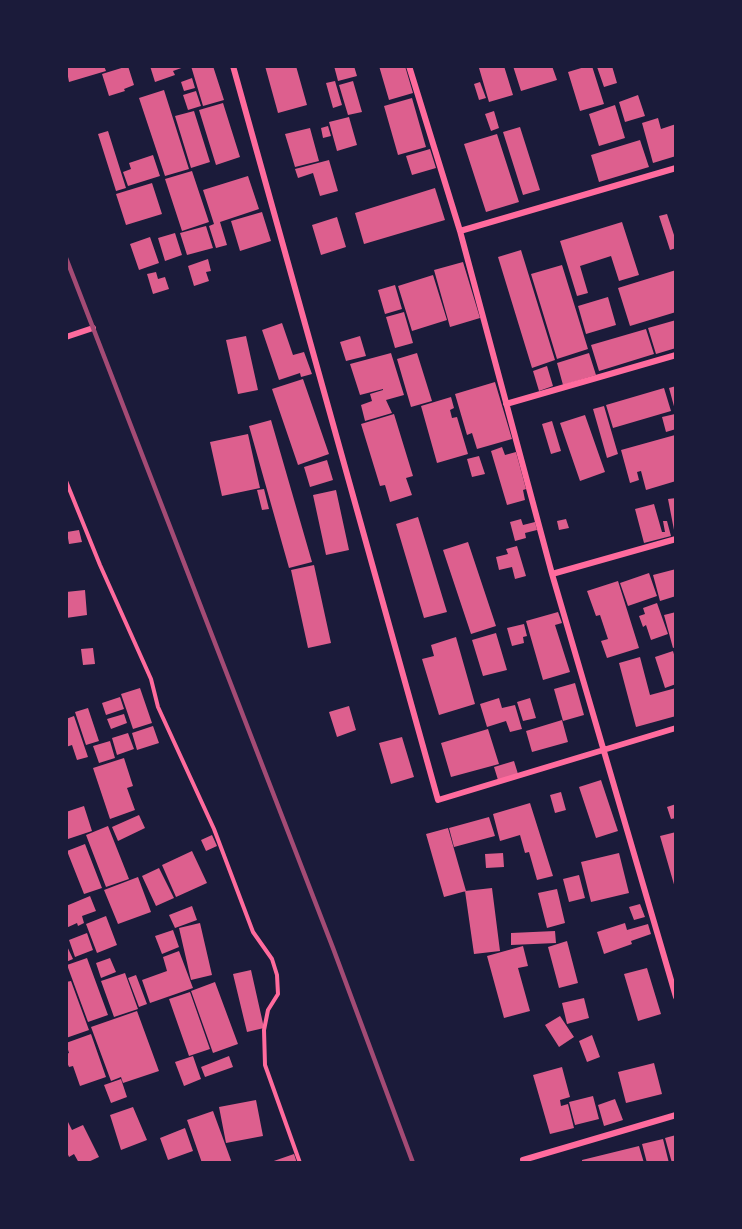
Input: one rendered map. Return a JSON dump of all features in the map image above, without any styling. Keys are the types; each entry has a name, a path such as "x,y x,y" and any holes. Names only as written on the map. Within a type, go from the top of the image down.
{"street":[{"path":"233,66 438,800 676,728"},
{"path":"409,66 460,231 552,574 676,997"},
{"path":"460,231 676,168"},
{"path":"66,337 93,328"},
{"path":"506,404 676,355"},
{"path":"552,574 676,539"},
{"path":"523,1160 676,1115"}],"path":[{"path":"66,481 100,565 152,679 158,707 214,829 253,932 272,959 277,975 278,994 268,1010 264,1030 265,1065 300,1163"}],"building":[{"path":"66,66 104,66 106,71 69,82"},
{"path":"128,66 134,85 124,89 125,91 109,96 102,74"},
{"path":"150,66 187,66 173,71 175,75 155,82"},
{"path":"191,66 213,66 224,100 203,106"},
{"path":"265,66 296,66 307,105 278,113"},
{"path":"334,66 354,66 357,76 338,81"},
{"path":"379,66 405,66 413,93 389,100"},
{"path":"504,66 513,95 489,102 479,68"},
{"path":"513,66 552,66 557,80 521,91"},
{"path":"592,66 604,104 580,111 568,72"},
{"path":"612,66 617,83 604,87 597,67"},
{"path":"192,78 195,88 184,91 181,82"},
{"path":"335,81 342,105 333,108 326,83"},
{"path":"353,81 362,112 348,115 339,85"},
{"path":"480,82 486,98 479,100 474,84"},
{"path":"164,90 189,169 165,176 139,98"},
{"path":"196,91 201,106 188,110 183,95"},
{"path":"638,95 645,116 625,122 619,102"},
{"path":"412,98 426,147 398,155 384,106"},
{"path":"223,103 240,157 216,165 199,110"},
{"path":"615,105 625,138 599,146 589,114"},
{"path":"194,111 210,162 191,168 175,116"},
{"path":"494,111 499,128 491,131 485,114"},
{"path":"349,117 357,145 337,151 329,122"},
{"path":"658,118 661,129 676,124 676,156 653,163 642,123"},
{"path":"328,126 331,136 323,138 321,128"},
{"path":"520,127 540,190 523,195 503,132"},
{"path":"310,128 319,161 295,167 285,134"},
{"path":"108,131 126,188 116,191 98,134"},
{"path":"497,134 519,202 486,212 464,144"},
{"path":"640,140 649,167 599,182 591,155"},
{"path":"430,149 436,168 412,175 406,156"},
{"path":"153,155 160,176 128,186 123,172 131,169 129,163"},
{"path":"329,160 338,191 320,196 313,173 298,178 295,169"},
{"path":"192,171 209,222 182,231 165,179"},
{"path":"248,176 259,209 220,222 227,245 216,248 209,226 214,224 203,190"},
{"path":"152,183 162,214 126,225 116,194"},
{"path":"435,188 445,220 364,244 355,213"},
{"path":"262,212 271,241 240,251 231,221"},
{"path":"667,214 676,241 676,248 670,250 659,216"},
{"path":"337,217 346,247 321,255 312,225"},
{"path":"622,222 639,275 619,281 611,256 580,266 588,293 577,296 560,241"},
{"path":"206,226 213,248 187,255 180,233"},
{"path":"175,233 182,255 165,261 158,238"},
{"path":"150,237 159,263 139,270 130,244"},
{"path":"521,250 555,360 532,368 498,257"},
{"path":"208,259 211,271 206,272 209,281 194,286 188,266"},
{"path":"463,262 480,318 450,327 434,270"},
{"path":"562,265 588,349 557,359 531,274"},
{"path":"676,270 676,312 630,326 618,288"},
{"path":"156,272 158,279 165,277 169,289 153,294 147,274"},
{"path":"433,275 447,320 412,331 398,286"},
{"path":"395,285 402,309 385,314 378,290"},
{"path":"608,297 616,325 586,334 578,306"},
{"path":"404,312 413,343 395,348 386,317"},
{"path":"676,320 676,348 656,354 648,328"},
{"path":"282,323 293,355 304,352 312,374 301,377 300,373 279,380 262,330"},
{"path":"646,329 654,354 599,371 591,345"},
{"path":"246,336 258,390 238,394 226,340"},
{"path":"360,336 366,356 346,361 340,342"},
{"path":"391,353 404,395 386,400 392,413 365,421 361,405 372,401 370,394 383,389 360,395 350,364"},
{"path":"417,353 432,401 411,407 397,359"},
{"path":"589,353 596,375 563,385 557,363"},
{"path":"547,366 553,386 539,391 533,371"},
{"path":"303,379 329,454 298,465 272,389"},
{"path":"495,382 512,439 477,449 472,433 467,435 455,394"},
{"path":"676,386 676,410 675,410 669,388"},
{"path":"664,388 671,411 613,428 606,405"},
{"path":"451,397 454,408 450,410 452,418 457,417 468,454 437,463 421,406"},
{"path":"604,406 618,454 607,458 593,409"},
{"path":"394,414 413,476 406,478 412,495 390,502 385,485 380,486 361,424"},
{"path":"675,414 676,429 666,432 662,417"},
{"path":"585,415 605,472 580,481 560,423"},
{"path":"271,420 312,562 289,568 249,426"},
{"path":"552,421 561,451 551,454 542,424"},
{"path":"248,434 260,488 222,496 210,442"},
{"path":"675,435 676,481 646,490 641,471 637,472 639,480 630,483 621,450"},
{"path":"502,447 505,455 516,452 526,489 523,490 525,500 507,505 491,451"},
{"path":"479,456 485,474 472,477 467,459"},
{"path":"327,460 333,480 310,487 304,467"},
{"path":"264,489 269,509 262,510 257,490"},
{"path":"336,490 349,550 326,555 313,495"},
{"path":"676,498 676,530 674,530 668,499"},
{"path":"654,504 662,532 665,532 663,521 667,521 671,536 644,543 635,509"},
{"path":"418,517 447,612 424,618 396,524"},
{"path":"521,519 523,525 535,522 537,530 525,533 526,538 515,541 510,522"},
{"path":"566,519 569,528 559,530 557,521"},
{"path":"79,530 82,542 69,544 67,532"},
{"path":"468,542 496,626 471,634 443,550"},
{"path":"517,546 526,576 515,579 512,567 499,570 496,557 508,554 506,549"},
{"path":"314,565 331,643 308,648 291,570"},
{"path":"676,569 676,596 660,601 653,575"},
{"path":"649,573 657,596 628,606 620,583"},
{"path":"618,581 639,648 607,658 601,641 608,639 600,615 596,616 587,591"},
{"path":"85,590 87,615 66,618 66,592"},
{"path":"657,603 668,634 651,640 646,625 643,627 639,616 645,614 643,608"},
{"path":"558,612 562,623 555,625 570,672 543,680 526,621"},
{"path":"676,612 676,647 673,648 664,615"},
{"path":"524,624 527,636 523,637 524,643 512,646 507,628"},
{"path":"496,633 507,670 483,676 472,640"},
{"path":"456,637 475,704 439,715 422,659 434,656 431,645"},
{"path":"93,648 95,664 83,665 81,649"},
{"path":"673,651 676,661 676,684 665,688 655,657"},
{"path":"640,657 650,695 676,688 676,716 636,727 619,663"},
{"path":"575,683 584,715 563,721 554,689"},
{"path":"140,688 152,723 133,729 121,694"},
{"path":"120,697 124,709 106,715 102,703"},
{"path":"499,698 502,708 515,705 522,729 510,732 506,721 487,727 480,704"},
{"path":"530,698 536,718 523,721 517,702"},
{"path":"349,706 356,730 337,737 329,712"},
{"path":"88,708 99,741 86,745 75,712"},
{"path":"124,714 127,723 111,729 107,719"},
{"path":"74,716 88,757 77,760 72,745 66,747 66,719"},
{"path":"562,720 568,742 532,752 526,731"},
{"path":"153,726 159,743 137,750 132,733"},
{"path":"488,729 499,764 451,777 441,743"},
{"path":"128,733 134,749 117,755 112,738"},
{"path":"402,737 414,777 391,784 379,743"},
{"path":"110,741 115,758 99,763 93,746"},
{"path":"124,758 133,786 127,788 135,810 110,819 93,768"},
{"path":"514,761 518,774 498,780 494,767"},
{"path":"601,780 618,831 596,838 579,787"},
{"path":"561,792 566,810 555,813 550,795"},
{"path":"530,803 553,876 537,880 529,852 525,853 520,835 500,841 493,814"},
{"path":"676,804 676,818 671,819 667,807"},
{"path":"84,806 92,831 68,839 66,812"},
{"path":"139,815 145,828 118,841 112,827"},
{"path":"489,817 495,836 454,847 449,828"},
{"path":"108,826 129,879 106,887 86,835"},
{"path":"448,828 466,891 444,897 426,834"},
{"path":"676,832 676,888 675,888 660,836"},
{"path":"212,835 217,846 206,851 201,840"},
{"path":"85,844 102,888 84,894 67,851"},
{"path":"192,851 207,883 176,897 162,865"},
{"path":"503,853 504,867 486,868 485,854"},
{"path":"619,853 629,893 591,902 581,862"},
{"path":"159,868 174,898 156,906 142,876"},
{"path":"579,875 585,898 569,902 563,879"},
{"path":"138,877 151,912 118,924 104,890"},
{"path":"492,888 500,951 474,954 465,891"},
{"path":"557,889 565,923 547,928 538,893"},
{"path":"90,896 96,911 82,916 84,923 78,926 77,923 66,928 66,906"},
{"path":"640,904 645,917 634,920 629,907"},
{"path":"192,906 197,920 175,928 169,915"},
{"path":"106,916 117,945 97,953 86,924"},
{"path":"200,923 212,975 191,980 179,928"},
{"path":"625,923 627,930 648,924 651,934 604,954 597,932"},
{"path":"173,930 179,947 162,954 155,936"},
{"path":"555,931 556,943 511,945 511,933"},
{"path":"87,933 93,950 75,957 69,940"},
{"path":"567,941 578,983 559,988 548,947"},
{"path":"66,944 73,959 66,962"},
{"path":"523,946 528,966 518,968 530,1011 504,1018 487,956"},
{"path":"179,951 193,988 150,1003 142,980 167,971 163,957"},
{"path":"87,958 108,1015 88,1022 67,965"},
{"path":"110,958 116,972 101,978 96,963"},
{"path":"647,968 661,1014 638,1021 624,974"},
{"path":"251,970 264,1028 247,1032 233,974"},
{"path":"125,973 138,1009 114,1017 101,981"},
{"path":"136,975 147,1004 139,1007 128,978"},
{"path":"71,981 89,1030 66,1038 66,982"},
{"path":"215,982 238,1044 213,1053 191,991"},
{"path":"190,992 210,1049 189,1056 169,999"},
{"path":"584,998 589,1018 567,1024 562,1003"},
{"path":"137,1011 159,1071 123,1083 121,1077 111,1081 91,1027"},
{"path":"560,1016 574,1037 559,1047 545,1025"},
{"path":"91,1034 106,1077 80,1086 73,1066 69,1067 66,1060 66,1054 69,1053 66,1043"},
{"path":"592,1035 600,1057 587,1062 579,1041"},
{"path":"193,1056 201,1079 184,1086 175,1062"},
{"path":"229,1056 233,1067 205,1077 201,1067"},
{"path":"654,1063 662,1094 626,1103 618,1072"},
{"path":"562,1067 570,1097 560,1100 561,1106 568,1104 574,1128 550,1134 533,1075"},
{"path":"121,1079 127,1097 111,1103 104,1085"},
{"path":"593,1096 599,1119 575,1125 569,1102"},
{"path":"615,1099 623,1120 604,1126 598,1105"},
{"path":"256,1100 263,1136 226,1143 219,1107"},
{"path":"133,1107 147,1140 121,1150 110,1115"},
{"path":"213,1111 232,1163 202,1163 187,1120"},
{"path":"68,1122 72,1130 83,1125 99,1157 86,1163 79,1163 74,1154 69,1157 66,1150 66,1123"},
{"path":"185,1128 193,1151 168,1160 160,1138"},
{"path":"676,1135 676,1163 672,1163 665,1138"},
{"path":"663,1139 669,1163 647,1163 642,1144"},
{"path":"639,1146 644,1163 582,1163 582,1160"},
{"path":"294,1154 297,1163 268,1163"}],"railway":[{"path":"66,258 333,948 413,1163"}]}
